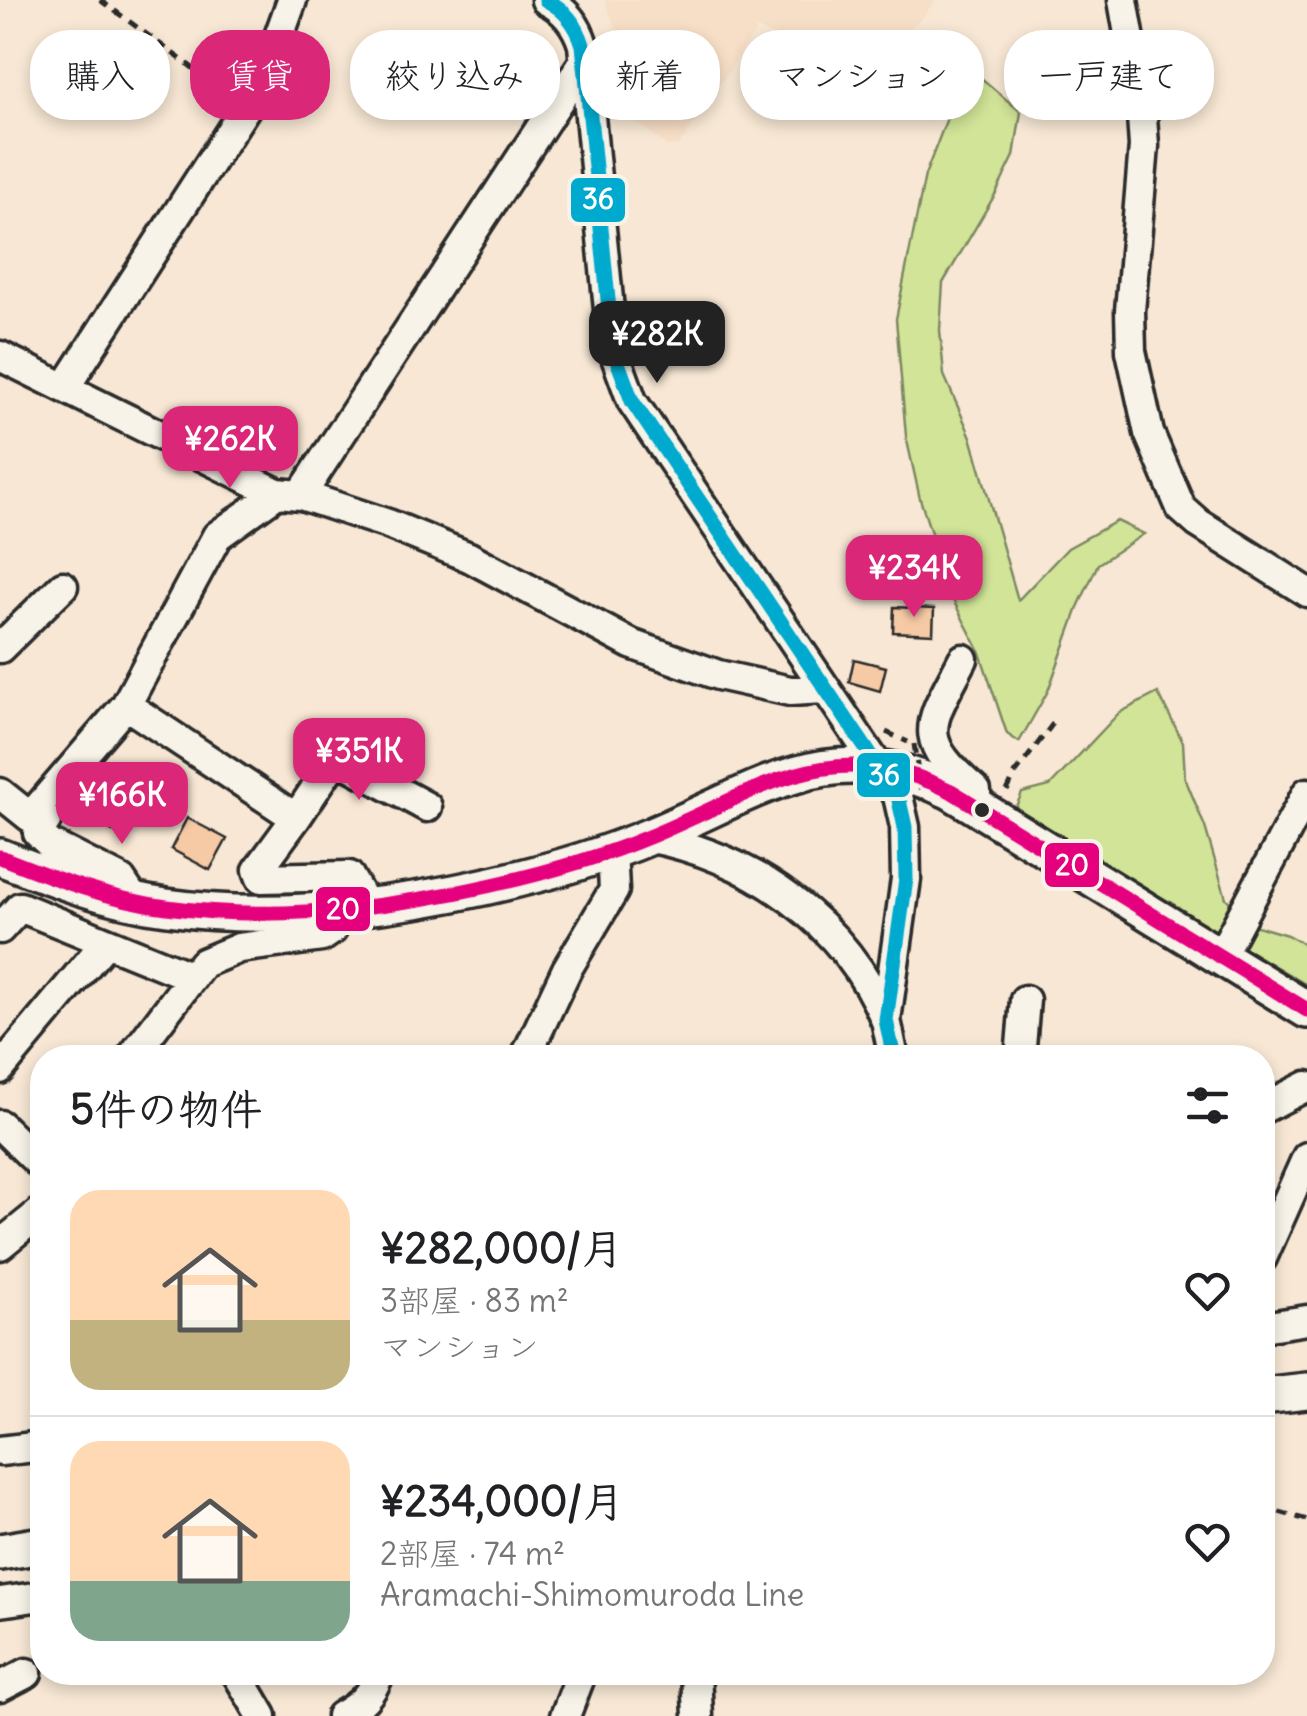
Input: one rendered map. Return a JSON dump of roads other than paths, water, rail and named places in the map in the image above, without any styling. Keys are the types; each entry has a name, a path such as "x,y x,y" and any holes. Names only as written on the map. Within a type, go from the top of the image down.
{"main road":[{"path":"0,857 124,898 165,907 226,912 366,906 453,893 612,849 648,838 783,779 844,764 877,766 930,781 985,811 1307,1010"},
{"path":"1275,1395 1307,1391"},
{"path":"0,1552 30,1547"}],"street":[{"path":"66,386 264,81 292,0"},
{"path":"546,0 568,16 580,38"},
{"path":"1123,0 1141,102 1144,146 1130,311 1131,351 1149,433 1181,508 1198,523 1307,592"},
{"path":"0,793 30,818 126,704 217,536 289,494 580,67"},
{"path":"591,120 611,330 623,379 645,424 898,796 905,827 906,879 883,1045"},
{"path":"0,356 289,494 388,524 469,557 631,644 718,676 790,691 824,688"},
{"path":"0,648 63,586"},
{"path":"963,659 933,718 931,734 946,762 976,791 985,811"},
{"path":"126,704 296,818"},
{"path":"366,906 349,876 262,878 258,870 336,758 426,807"},
{"path":"1220,957 1307,793"},
{"path":"47,819 38,832 50,844 121,880 124,898 111,924 197,970"},
{"path":"648,838 689,845 736,864 790,899 836,938 854,960 886,1020 891,1045"},
{"path":"531,1045 567,968 614,890 612,849"},
{"path":"0,928 20,906 106,942 197,970"},
{"path":"141,1045 197,970 238,948 322,936 332,930 331,908"},
{"path":"0,1069 106,942"},
{"path":"1021,1045 1025,1000"},
{"path":"1275,1102 1307,1086"},
{"path":"0,1125 30,1154"},
{"path":"1275,1229 1307,1157"},
{"path":"0,1245 30,1221"},
{"path":"1275,1325 1307,1320"},
{"path":"0,1451 30,1447"},
{"path":"0,1602 30,1598"},
{"path":"0,1687 27,1672"},
{"path":"244,1685 262,1716"},
{"path":"341,1716 362,1703 375,1685"},
{"path":"564,1716 577,1685"},
{"path":"697,1685 698,1716"}]}
